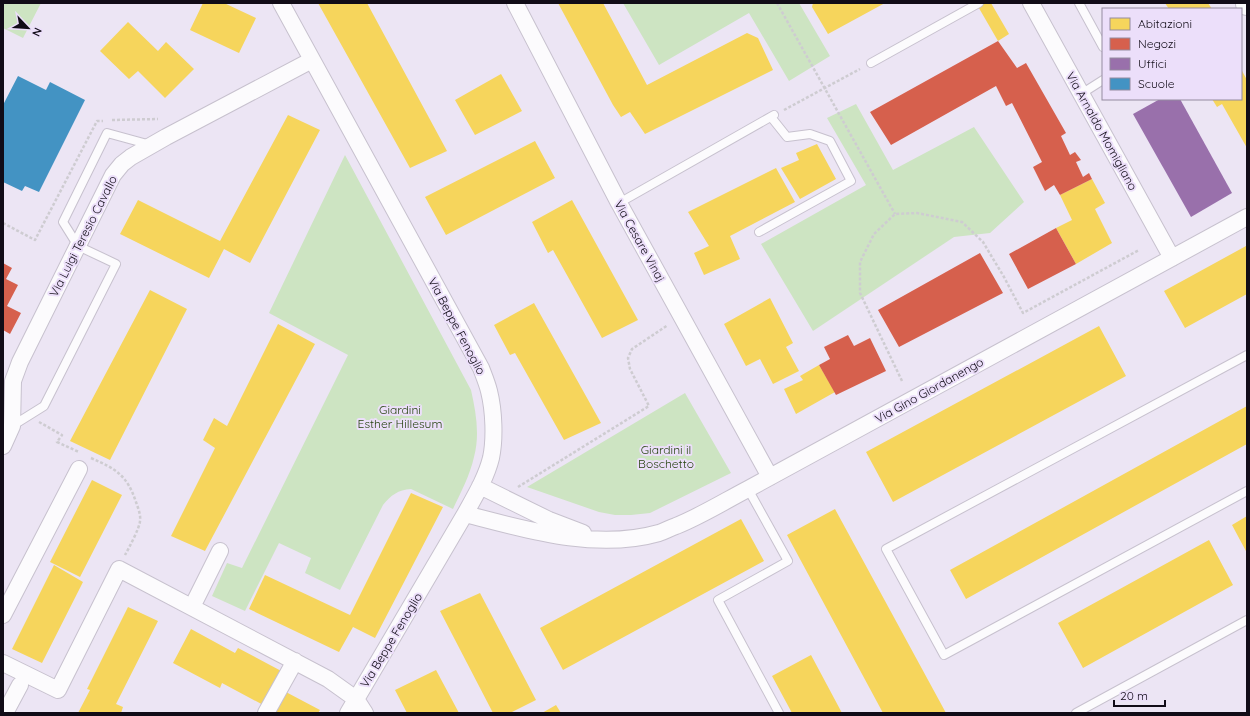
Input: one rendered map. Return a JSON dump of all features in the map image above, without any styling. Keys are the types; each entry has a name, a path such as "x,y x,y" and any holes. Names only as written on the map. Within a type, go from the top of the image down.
{"street":[{"name":"Via Beppe Fenoglio","path":"281,3 481,368 490,392 493,417 494,441 490,460 480,486 348,713"},
{"name":"Via Cesare Vinaj","path":"515,3 619,203 770,477"},
{"name":"Via Arnaldo Momigliano","path":"1031,3 1172,258"},
{"name":"Via Luigi Teresio Cavallo","path":"3,446 12,426 13,381 20,362 113,175 122,164 151,145 312,60"},
{"name":"Via Gino Giordanengo","path":"465,514 518,528 560,536 603,540 630,539 660,533 687,521 770,477 1247,217"},
{"path":"3,615 85,460"},
{"name":"Via Gino Giordanengo","path":"480,486 549,520 603,540"},
{"path":"192,607 220,551"},
{"name":"Via Beppe Fenoglio","path":"119,569 328,679 356,699"},
{"path":"3,663 58,690 119,569"},
{"path":"266,713 295,661"},
{"path":"5,713 20,685"},
{"path":"356,699 365,713"}],"lane":[{"path":"871,63 978,3"},
{"path":"1078,3 1102,45"},
{"path":"1081,94 1102,81"},
{"path":"619,203 773,116 787,138 810,134 830,141 851,181 758,232"},
{"path":"12,426 44,406 116,264 78,246 63,222 107,133 151,145"},
{"path":"1247,355 886,549 944,655 1247,490"},
{"path":"748,488 788,561 718,600 779,713"},
{"path":"1076,713 1247,620"}],"path":[{"path":"777,3 895,214"},
{"path":"773,116 871,63"},
{"path":"902,381 860,293 860,262 874,234 895,214 917,213 962,222 983,242 1023,313 1139,250"},
{"path":"503,497 649,406 630,369 628,358 632,349 681,316"},
{"path":"28,416 62,435 57,442 85,460 111,467 125,479 133,493 138,507 140,522 119,569"}],"green space":[{"path":"3,3 41,3 23,38 3,28"},
{"path":"623,3 799,3 830,56 789,81 749,13 659,65"},
{"path":"856,104 893,170 974,127 1024,202 990,233 954,237 813,331 761,244 866,185 827,118"},
{"name":"Giardini Esther Hillesum","path":"345,155 471,390 476,415 476,449 468,477 453,509 411,489 399,492 389,498 383,505 340,590 305,573 311,558 279,543 245,611 212,596 227,563 242,568 348,355 269,313"},
{"name":"Giardini il Boschetto","path":"685,393 731,473 650,513 631,515 615,515 599,512 527,487"}],"building: Abitazioni":[{"path":"203,3 224,3 256,18 239,53 190,30"},
{"path":"318,3 367,3 447,151 410,168"},
{"path":"558,3 603,3 647,85 747,33 758,38 773,70 645,134 630,112 621,117 613,105"},
{"path":"813,3 885,3 828,34 812,7"},
{"path":"976,3 991,3 1009,34 998,41"},
{"path":"1165,3 1208,3 1211,8 1168,8"},
{"path":"128,22 158,51 166,42 194,69 165,98 138,71 129,79 100,51"},
{"path":"1242,71 1247,80 1247,148 1222,104 1217,107 1213,100 1242,100"},
{"path":"501,74 522,111 475,135 455,100"},
{"path":"288,115 320,130 250,263 224,249 209,278 120,234 138,200 220,241"},
{"path":"535,141 555,178 446,235 425,197"},
{"path":"817,144 836,179 800,199 781,168 799,160 796,153"},
{"path":"776,168 795,202 730,236 740,259 704,275 694,253 709,246 688,212"},
{"path":"1092,179 1105,203 1095,209 1112,243 1076,264 1056,228 1072,220 1060,195"},
{"path":"572,200 638,320 602,338 553,250 548,253 532,222"},
{"path":"1246,246 1247,294 1185,328 1164,291"},
{"path":"150,290 187,309 110,460 70,441"},
{"path":"770,298 793,343 786,347 799,371 773,384 760,359 746,366 724,324"},
{"path":"534,303 601,423 564,440 515,353 510,355 494,325"},
{"path":"278,324 315,344 205,551 171,536 215,448 203,440 214,418 227,426"},
{"path":"1099,326 1126,376 893,502 866,452"},
{"path":"819,365 835,392 796,414 784,389 803,380 800,376"},
{"path":"1247,406 1247,444 966,599 950,570"},
{"path":"92,480 122,495 80,577 50,562"},
{"path":"411,493 443,507 375,638 353,627 339,652 249,609 265,575 350,615"},
{"path":"835,509 946,713 883,713 787,535"},
{"path":"1247,516 1247,553 1232,525"},
{"path":"741,519 764,561 563,670 540,628"},
{"path":"1209,540 1233,585 1083,668 1058,623"},
{"path":"54,565 83,582 42,663 12,649"},
{"path":"480,593 536,700 510,713 493,713 440,611"},
{"path":"128,607 158,621 116,704 123,707 121,713 78,713 90,690 87,689"},
{"path":"191,629 235,653 238,648 285,673 267,707 222,683 220,688 173,663"},
{"path":"811,655 842,713 792,713 772,676"},
{"path":"436,670 459,713 407,713 395,690"},
{"path":"284,691 320,710 318,713 273,713"},
{"path":"556,705 561,713 542,713"}],"building: Negozi":[{"path":"998,41 1017,68 1026,63 1066,133 1061,136 1070,155 1075,152 1081,160 1076,162 1083,177 1089,173 1092,179 1060,195 1054,185 1045,191 1033,167 1042,162 1012,103 1006,106 996,86 891,145 870,112"},
{"path":"1056,228 1076,264 1028,289 1009,254"},
{"path":"980,253 1003,293 899,347 878,310"},
{"path":"3,263 12,268 6,279 18,285 7,306 21,313 10,334 3,330"},
{"path":"848,335 854,346 870,338 886,371 836,395 819,365 830,359 824,347"}],"building: Uffici":[{"path":"1158,100 1181,100 1232,193 1191,217 1133,114"}],"building: Scuole":[{"path":"18,76 46,90 50,82 85,100 39,192 25,186 22,191 3,182 3,105"}]}
